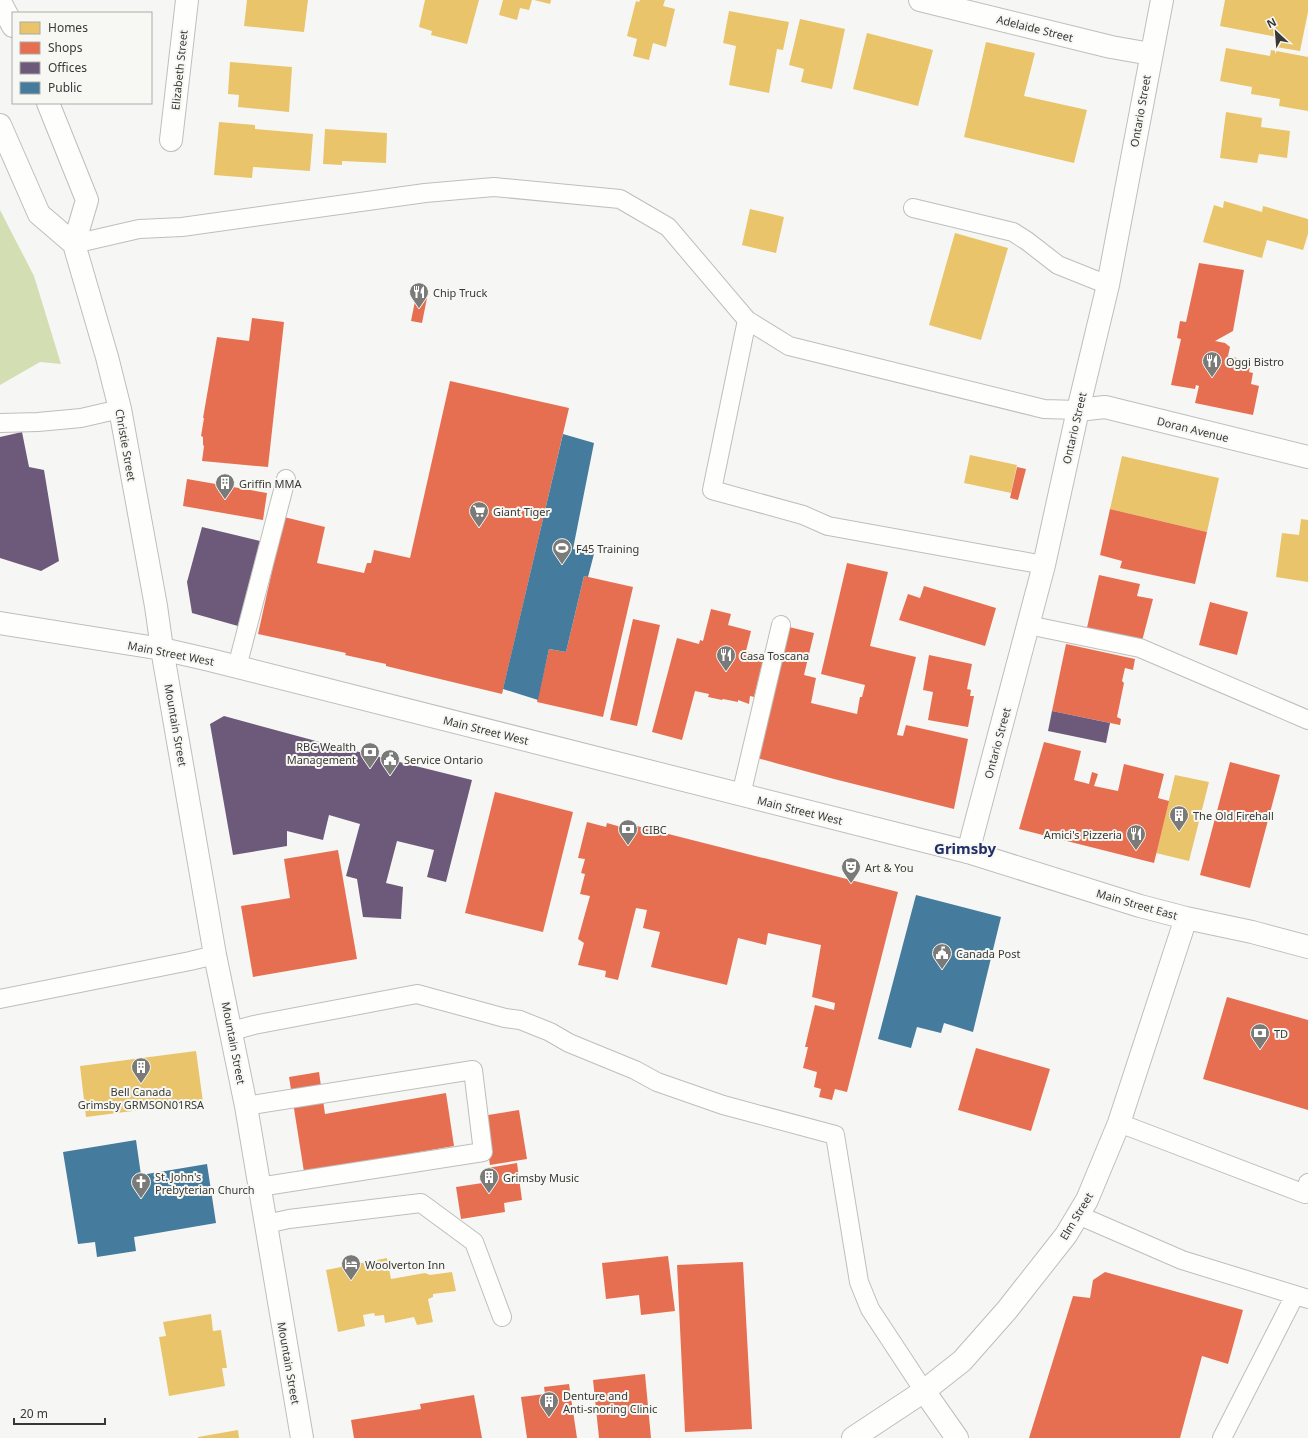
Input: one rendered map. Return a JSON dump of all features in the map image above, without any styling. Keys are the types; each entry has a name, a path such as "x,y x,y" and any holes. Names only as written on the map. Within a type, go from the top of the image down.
{"main road":[{"name":"Elizabeth Street","path":"171,140 187,0"},
{"name":"Adelaide Street","path":"920,0 1111,47 1151,54"},
{"name":"Ontario Street","path":"968,852 1044,565 1078,410 1108,285 1162,0"},
{"path":"0,2 12,24"},
{"path":"0,124 39,214 74,244 87,200 48,104"},
{"name":"Christie Street","path":"74,244 107,356 120,409 156,606 162,649"},
{"name":"Doran Avenue","path":"1078,410 1105,407 1308,457"},
{"name":"Main Street West","path":"0,623 162,649 968,852"},
{"name":"Mountain Street","path":"162,649 216,955 246,1106 302,1438"},
{"name":"Main Street East","path":"968,852 1140,906 1186,918 1245,930 1308,947"},
{"name":"Elm Street","path":"853,1438 924,1392 962,1361 1007,1310 1066,1235 1087,1200 1119,1123 1186,918"},
{"path":"924,1392 957,1438"}],"lane":[{"path":"74,244 139,229 182,227 425,193 494,187 620,199 668,227 747,320 789,346 1044,409 1078,410"},
{"path":"913,208 1013,232 1058,265 1108,285"},
{"path":"747,320 712,490 803,515 828,526 1044,565"},
{"path":"0,423 38,422 81,418 120,409"},
{"path":"237,667 286,479"},
{"path":"741,795 781,625"},
{"path":"1028,625 1140,648 1308,720"},
{"path":"0,999 216,955"},
{"path":"232,1030 417,994 505,1018 520,1020 635,1070 657,1082 723,1105 835,1135 859,1282 870,1308 924,1392"},
{"path":"246,1106 473,1070 483,1152 259,1187"},
{"path":"1119,1123 1306,1188"},
{"path":"266,1224 289,1219 421,1203 474,1242 502,1317"},
{"path":"1078,1215 1182,1260 1302,1297 1222,1438"}],"green space":[{"path":"0,210 34,276 61,364 40,362 0,385"}],"building: Homes":[{"path":"247,0 308,0 304,32 244,26"},
{"path":"425,0 479,0 467,44 431,35 432,31 419,27"},
{"path":"503,0 532,0 529,10 520,8 517,20 499,15"},
{"path":"534,0 551,0 550,4"},
{"path":"640,0 665,0 663,6 675,9 666,47 653,43 649,60 633,56 637,39 627,36 636,1 639,2"},
{"path":"1225,0 1308,0 1308,12 1300,51 1276,47 1277,37 1220,26"},
{"path":"729,11 789,22 783,50 777,49 769,93 729,85 736,46 723,43"},
{"path":"800,19 845,29 832,89 801,82 804,69 789,65"},
{"path":"867,33 933,50 918,106 853,89"},
{"path":"986,42 1035,53 1024,96 1087,110 1074,163 964,137"},
{"path":"1226,48 1270,56 1271,50 1308,57 1308,111 1279,106 1280,99 1251,94 1252,87 1220,81"},
{"path":"230,62 292,67 289,112 238,107 239,95 228,94"},
{"path":"1226,112 1262,118 1261,127 1290,131 1287,158 1259,154 1257,163 1220,158"},
{"path":"219,122 255,125 255,129 313,134 310,171 253,167 252,178 214,175"},
{"path":"325,129 387,133 386,163 342,161 342,165 323,164"},
{"path":"1224,201 1262,212 1263,206 1308,219 1308,234 1303,250 1267,240 1262,258 1203,242 1214,205 1223,208"},
{"path":"750,209 784,217 776,253 742,245"},
{"path":"955,233 1008,248 981,340 929,325"},
{"path":"970,455 1017,465 1011,493 964,483"},
{"path":"1122,456 1219,478 1207,532 1110,509"},
{"path":"1301,519 1308,520 1308,582 1276,577 1282,533 1299,535"},
{"name":"The Old Firehall","path":"1175,775 1209,782 1189,861 1156,853"},
{"name":"Bell Canada Grimsby GRMSON01RSA","path":"196,1051 203,1102 86,1117 80,1066"},
{"path":"387,1258 391,1279 425,1273 430,1275 452,1272 456,1291 433,1294 433,1297 428,1299 433,1322 417,1325 414,1317 385,1323 384,1315 375,1316 374,1313 363,1315 365,1326 338,1332 326,1270"},
{"path":"211,1314 213,1331 221,1330 227,1368 222,1368 225,1386 169,1396 159,1337 166,1336 163,1322"},
{"path":"238,1430 239,1438 198,1438 198,1437"}],"building: Shops":[{"path":"1199,263 1244,270 1233,331 1215,341 1225,343 1230,347 1228,356 1245,360 1244,364 1250,366 1249,372 1253,373 1251,384 1259,386 1253,415 1195,403 1199,386 1196,385 1195,389 1171,385 1181,339 1177,338 1180,321 1186,322"},
{"name":"Chip Truck","path":"416,296 427,298 422,323 411,321"},
{"path":"252,318 284,322 268,467 202,461 204,446 203,437 201,436 203,418 217,337 249,341"},
{"name":"Giant Tiger","path":"450,381 569,408 502,694 386,666 386,664 345,655 346,653 258,634 284,517 325,527 317,563 364,573 367,563 371,563 374,550 410,558"},
{"path":"1017,467 1026,469 1018,500 1010,498"},
{"name":"Griffin MMA","path":"187,479 267,493 263,520 183,506"},
{"path":"1110,509 1207,532 1195,584 1120,568 1122,561 1100,555"},
{"path":"847,563 888,572 870,646 916,657 897,735 903,736 906,725 968,739 954,809 757,758 789,627 814,633 804,675 816,678 811,703 857,714 860,697 862,697 865,685 821,674"},
{"path":"1099,575 1140,584 1137,596 1153,599 1141,645 1086,632"},
{"path":"584,576 633,587 603,717 537,702 549,649 566,652"},
{"path":"924,586 996,608 985,646 899,620 908,594 920,598"},
{"path":"1210,602 1248,612 1237,655 1199,645"},
{"name":"Casa Toscana","path":"711,609 731,614 728,625 751,631 746,651 764,656 754,697 750,696 749,704 738,700 738,702 708,697 709,694 695,691 682,740 652,732 677,638 699,644 700,640 703,641"},
{"path":"633,619 660,625 637,726 610,720"},
{"path":"1066,644 1135,659 1133,670 1125,668 1122,681 1124,683 1117,717 1121,719 1120,725 1052,711"},
{"path":"929,655 972,664 967,689 971,690 970,696 974,696 968,727 928,720 933,692 923,690"},
{"path":"1044,742 1081,751 1074,780 1089,784 1092,772 1098,774 1094,786 1118,791 1124,764 1164,774 1158,798 1169,801 1154,863 1019,829"},
{"path":"1230,762 1280,775 1250,888 1200,875"},
{"path":"495,792 573,812 543,932 465,913"},
{"path":"587,822 606,827 607,823 628,829 629,824 898,892 847,1092 835,1089 832,1100 819,1097 821,1089 814,1087 817,1072 803,1068 808,1047 805,1047 815,1005 834,1010 835,1003 812,997 821,945 768,933 766,945 738,938 727,985 651,967 660,932 643,928 647,910 636,908 618,980 605,977 606,971 578,965 584,943 578,939 590,896 580,894 585,874 581,873 585,859 578,858"},
{"path":"338,850 357,959 253,977 241,906 290,898 284,859"},
{"name":"TD","path":"1227,997 1308,1020 1308,1110 1203,1079"},
{"path":"976,1048 1050,1069 1031,1131 958,1110"},
{"path":"319,1072 325,1114 446,1093 454,1146 304,1172 289,1077"},
{"path":"519,1110 527,1159 490,1165 482,1116"},
{"name":"Grimsby Music","path":"517,1163 522,1200 504,1203 505,1212 461,1219 456,1187 489,1182 487,1168"},
{"path":"668,1256 675,1311 641,1315 639,1295 606,1299 602,1263"},
{"path":"743,1262 752,1429 685,1432 677,1265"},
{"path":"1105,1272 1243,1310 1228,1364 1202,1356 1180,1438 1029,1438 1073,1296 1090,1298 1093,1280"},
{"path":"645,1374 651,1438 599,1438 593,1380"},
{"name":"Denture and Anti-snoring Clinic","path":"569,1384 577,1438 527,1438 521,1397 545,1394 544,1387"},
{"path":"474,1395 482,1438 354,1438 351,1420 421,1409 420,1404"}],"building: Offices":[{"path":"22,432 29,467 44,470 59,561 41,571 0,558 0,437"},
{"path":"202,527 260,541 238,626 192,613 187,582"},
{"path":"1052,711 1110,723 1106,743 1048,731"},
{"path":"224,716 327,744 472,780 446,882 427,877 434,850 397,841 386,883 403,887 401,919 363,917 357,879 346,876 360,824 329,815 323,840 287,831 287,846 233,855 210,724"}],"building: Public":[{"name":"F45 Training","path":"563,434 594,443 573,549 594,554 588,577 584,576 566,652 549,649 538,700 503,689"},
{"name":"Canada Post","path":"916,895 1001,917 973,1032 944,1023 941,1033 917,1027 911,1048 878,1039"},
{"name":"St. John's Prebyterian Church","path":"136,1140 141,1175 207,1164 216,1223 134,1237 136,1251 97,1257 95,1242 78,1244 63,1152"}],"place":[{"name":"Chip Truck","path":"419,309"},
{"name":"Oggi Bistro","path":"1212,378"},
{"name":"Griffin MMA","path":"225,500"},
{"name":"Giant Tiger","path":"479,528"},
{"name":"F45 Training","path":"562,565"},
{"name":"Casa Toscana","path":"726,672"},
{"name":"RBC Wealth Management","path":"370,769"},
{"name":"Service Ontario","path":"390,776"},
{"name":"The Old Firehall","path":"1179,832"},
{"name":"CIBC","path":"628,846"},
{"name":"Amici's Pizzeria","path":"1136,851"},
{"name":"Art & You","path":"851,884"},
{"name":"Canada Post","path":"942,970"},
{"name":"TD","path":"1260,1050"},
{"name":"Bell Canada Grimsby GRMSON01RSA","path":"141,1084"},
{"name":"Grimsby Music","path":"489,1194"},
{"name":"St. John's Prebyterian Church","path":"141,1199"},
{"name":"Woolverton Inn","path":"351,1281"},
{"name":"Denture and Anti-snoring Clinic","path":"549,1418"}],"district":[{"name":"Grimsby","path":"965,848"}]}
